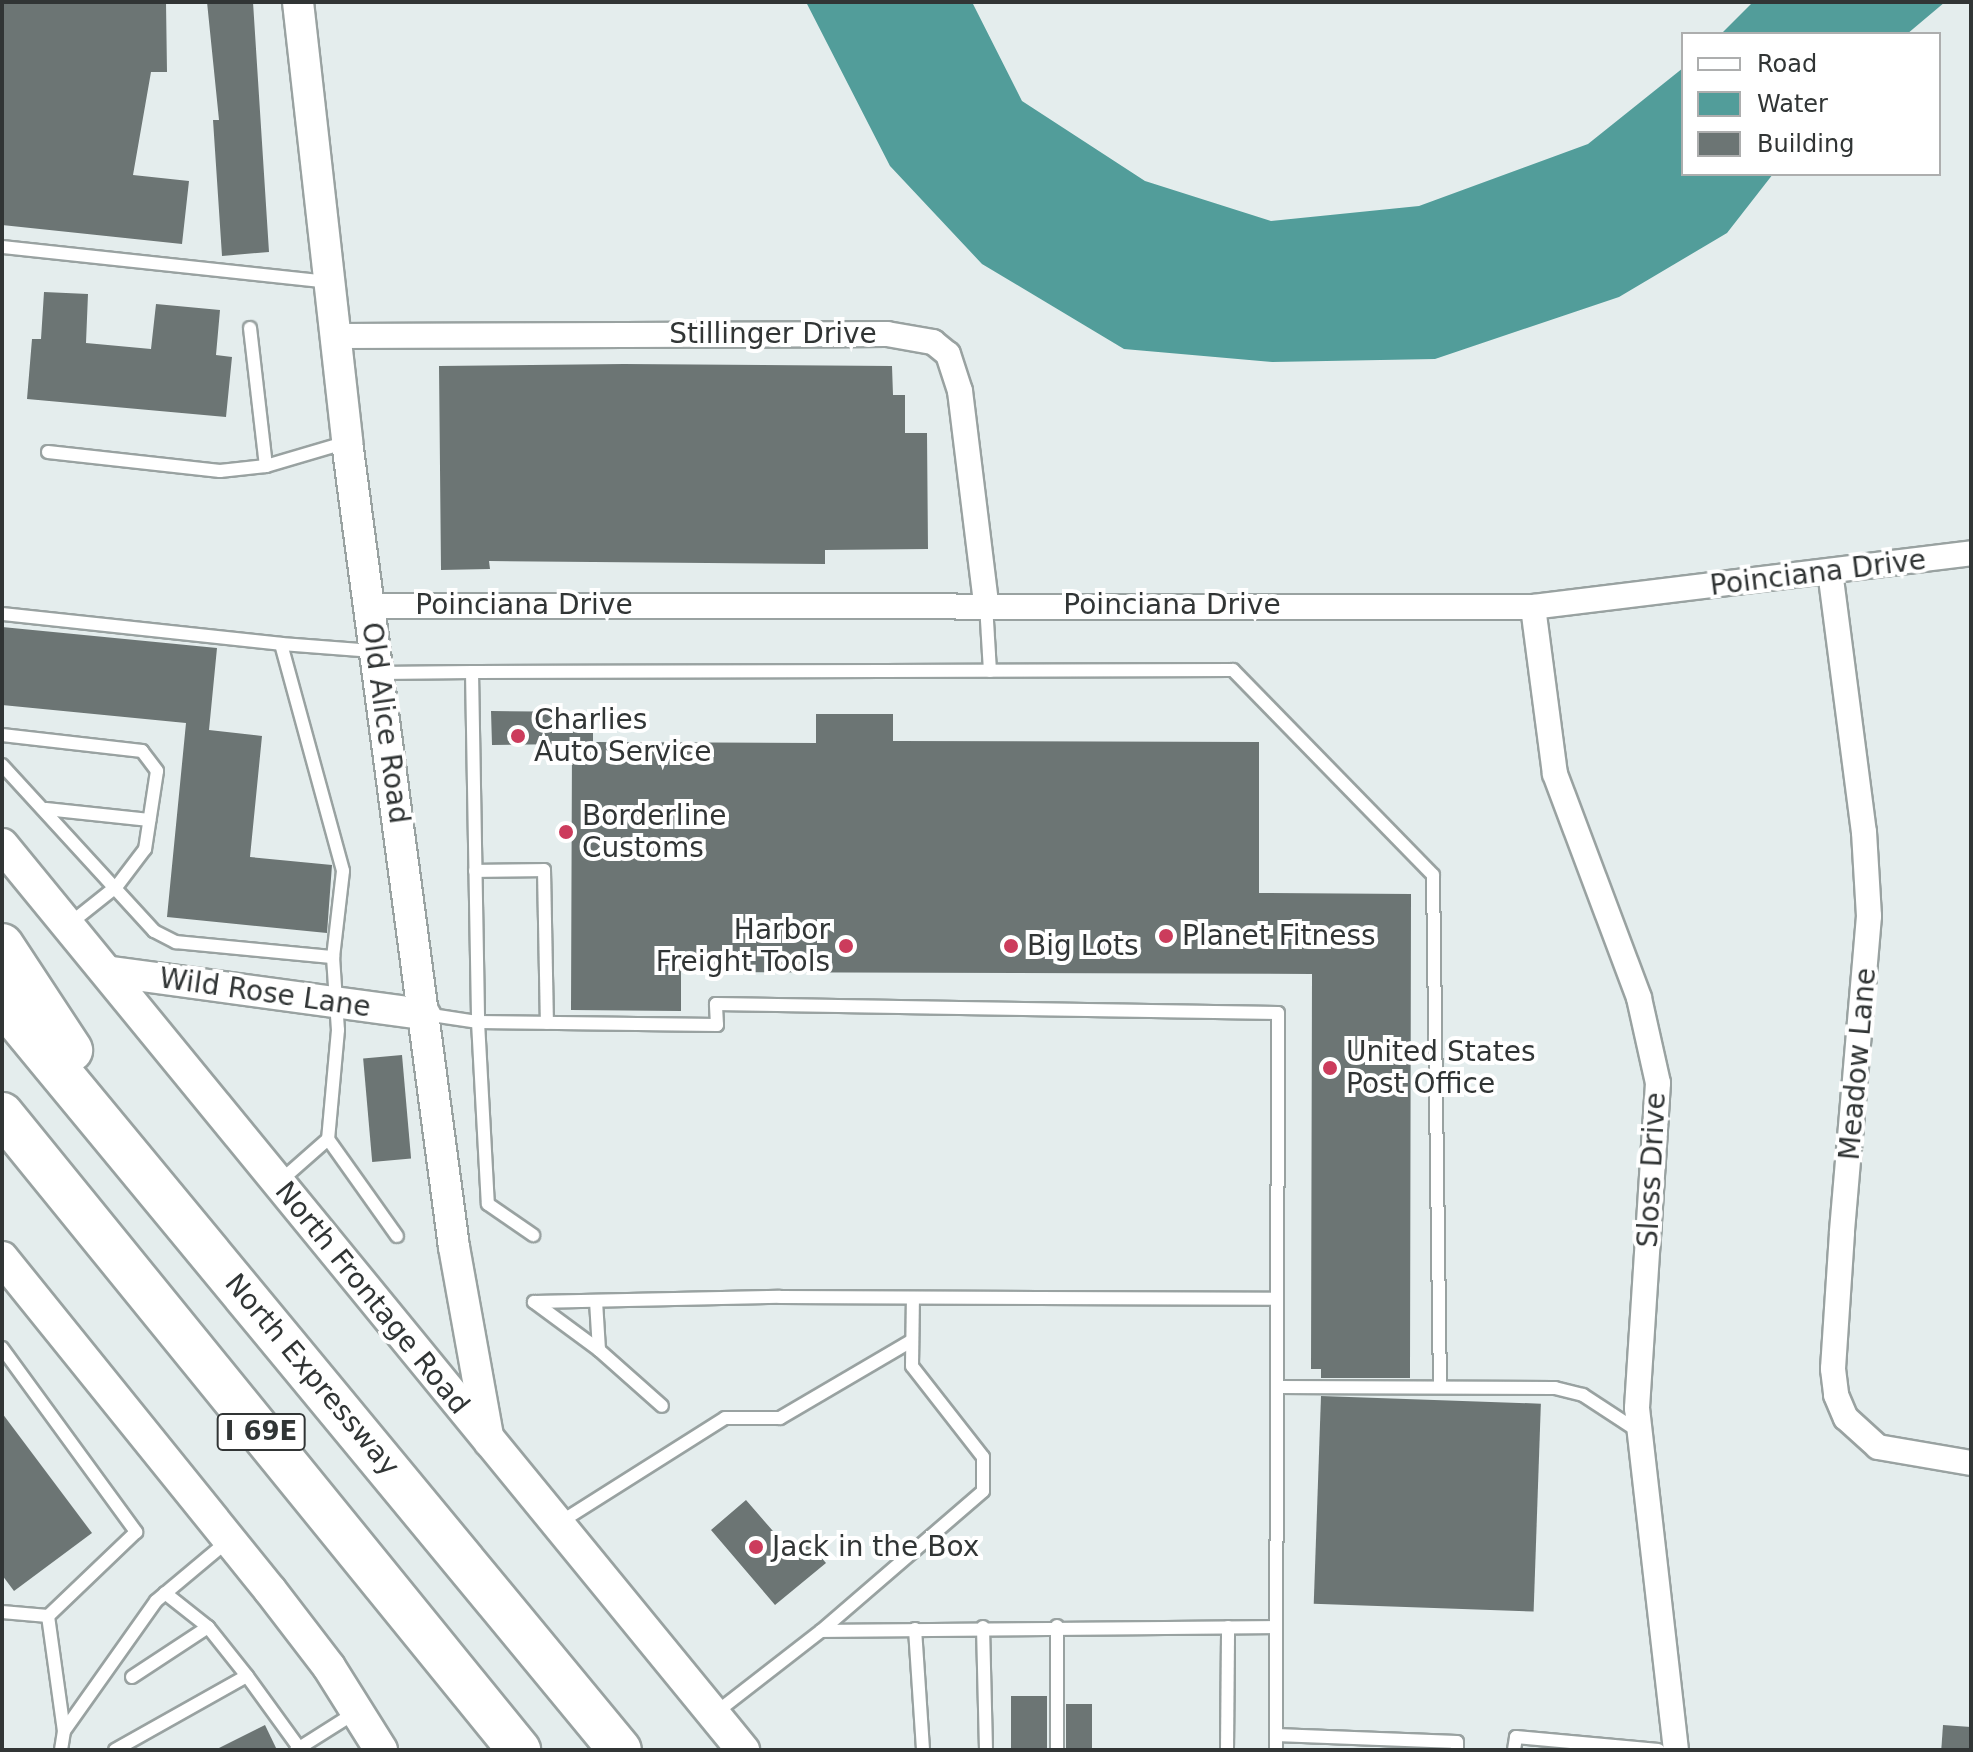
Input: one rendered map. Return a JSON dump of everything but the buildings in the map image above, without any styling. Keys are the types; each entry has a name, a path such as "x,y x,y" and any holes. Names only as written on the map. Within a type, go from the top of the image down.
{"highway":[{"path":"2,945 174,1213"},
{"name":"North Expressway","path":"2,1002 174,1213 366,1438 620,1750"},
{"name":"I 69E","path":"2,1114 519,1750"},
{"path":"2,1143 100,1234"}],"main road":[{"name":"North Frontage Road","path":"2,845 556,1524 717,1730 743,1750"},
{"path":"2,1258 229,1540 357,1711 381,1750"}],"street":[{"name":"Old Alice Road","path":"304,4 347,442 454,1247 489,1442"},
{"name":"Stillinger Drive","path":"339,336 887,334 933,342 948,354 960,391 986,604"},
{"name":"Poinciana Drive","path":"369,606 986,604 1533,607 1971,553"},
{"name":"Meadow Lane","path":"1830,571 1864,832 1869,916 1839,1278 1833,1369 1836,1395 1846,1418 1878,1447 1971,1463"},
{"name":"Sloss Drive","path":"1533,607 1555,774 1639,998 1658,1083 1637,1361 1638,1431 1676,1750"},
{"name":"Wild Rose Lane","path":"105,971 425,1014"}],"lane":[{"path":"2,247 332,282"},
{"path":"250,328 266,466"},
{"path":"48,452 220,471 266,466 347,442"},
{"path":"986,604 990,671"},
{"path":"2,614 281,644 377,662 472,672 1233,670 1433,875 1440,1387"},
{"path":"281,644 324,813 339,842 343,871 333,957 332,1002 338,1030 328,1139 397,1236"},
{"path":"472,672 478,1022 488,1204 533,1235"},
{"path":"2,735 142,751 157,771 145,849 117,886 68,925"},
{"path":"2,765 117,886 154,931 176,942 333,957"},
{"path":"46,809 149,820"},
{"path":"475,871 544,870 547,1023"},
{"path":"425,1014 478,1022 717,1025 716,1004 1278,1013 1276,1750"},
{"path":"279,1182 328,1139"},
{"path":"662,1406 599,1350 534,1302 913,1298 1277,1299"},
{"path":"717,1730 821,1631 983,1491 983,1457 912,1366 913,1298"},
{"path":"596,1301 599,1350"},
{"path":"556,1524 725,1418 780,1418 911,1341"},
{"path":"2,1612 48,1616 136,1532 3,1353"},
{"path":"1277,1387 1555,1388 1583,1395 1638,1431"},
{"path":"64,1731 165,1593 229,1540"},
{"path":"165,1593 208,1627 247,1676 296,1747 357,1711"},
{"path":"48,1616 64,1731 61,1750"},
{"path":"821,1631 1057,1626 1276,1627"},
{"path":"1057,1626 1057,1750"},
{"path":"132,1677 208,1627"},
{"path":"983,1627 986,1750"},
{"path":"1227,1750 1228,1627"},
{"path":"915,1629 923,1750"},
{"path":"115,1750 247,1676"},
{"path":"1276,1735 1457,1742 1457,1750"},
{"path":"1515,1744 1658,1750"}],"water":[{"path":"806,2 972,2 1022,101 1145,181 1271,221 1419,206 1588,144 1681,70 1681,176 1771,176 1727,233 1619,297 1435,359 1272,362 1124,349 982,264 890,166"},
{"path":"1753,2 1945,2 1909,32 1723,32"}],"place":[{"name":"Charlies Auto Service","path":"518,736"},
{"name":"Borderline Customs","path":"566,832"},
{"name":"Planet Fitness","path":"1166,936"},
{"name":"Harbor Freight Tools","path":"846,946"},
{"name":"Big Lots","path":"1011,946"},
{"name":"United States Post Office","path":"1330,1068"},
{"name":"Jack in the Box","path":"756,1547"}]}
